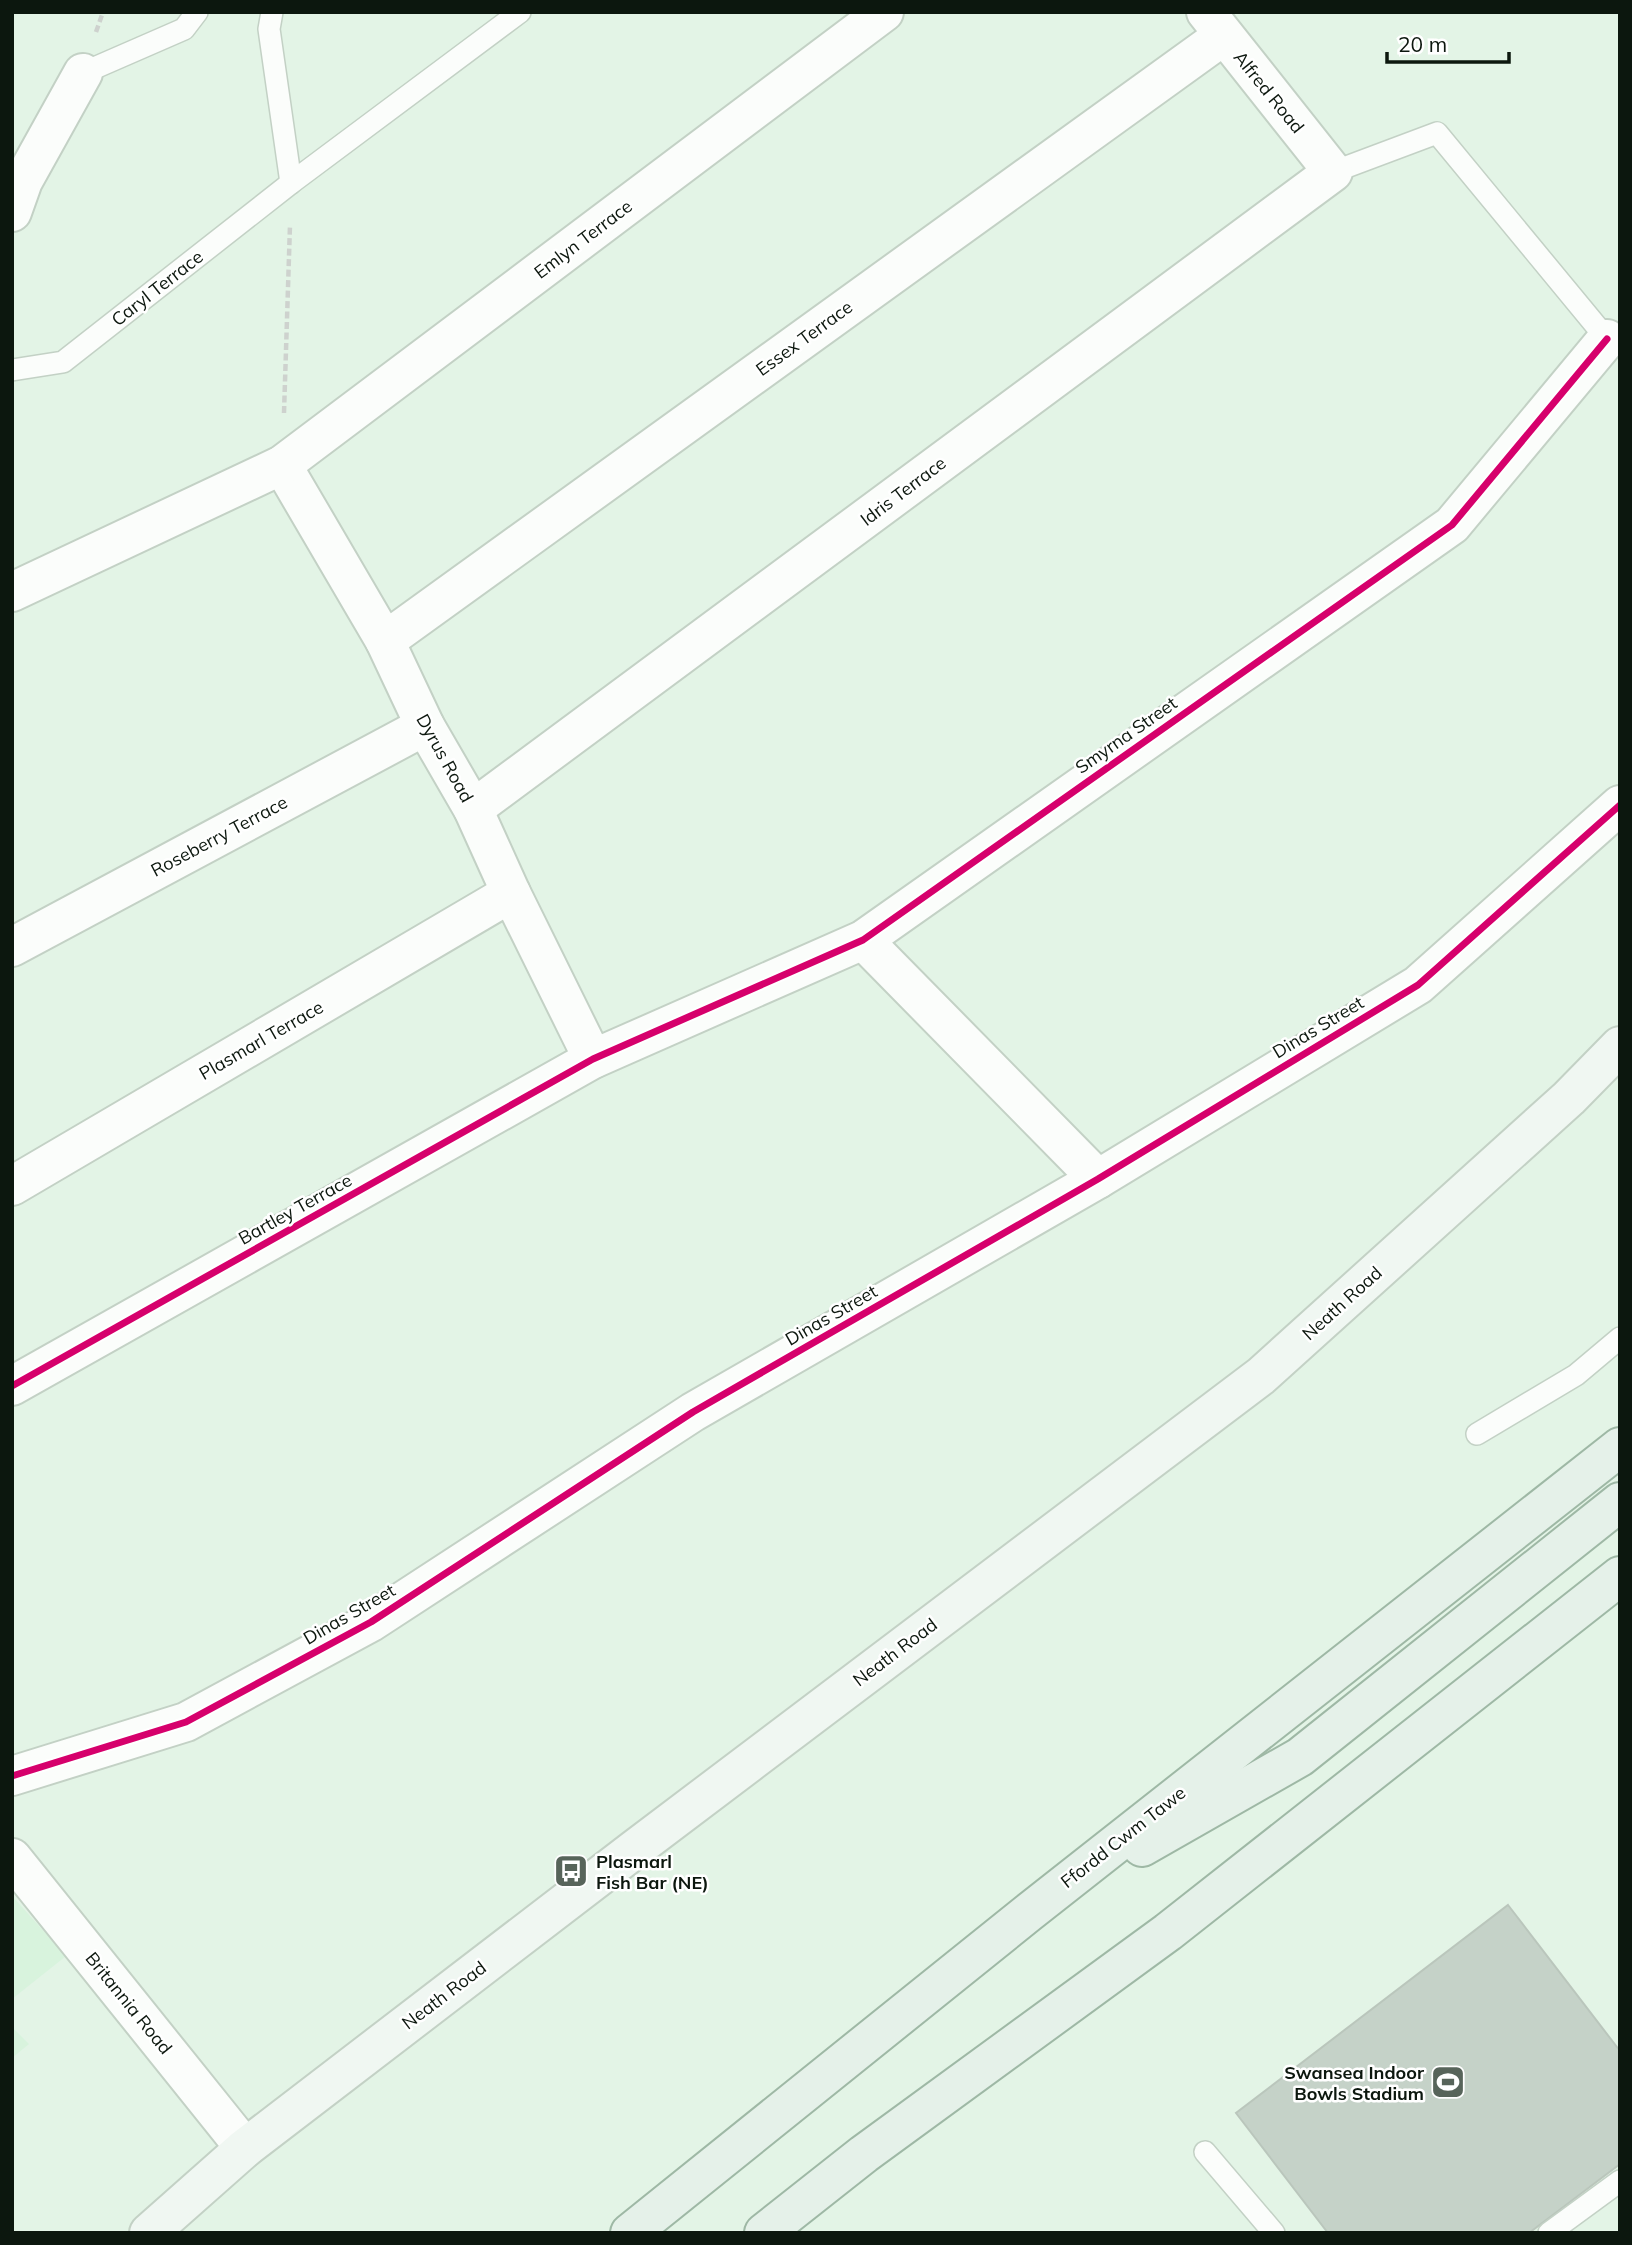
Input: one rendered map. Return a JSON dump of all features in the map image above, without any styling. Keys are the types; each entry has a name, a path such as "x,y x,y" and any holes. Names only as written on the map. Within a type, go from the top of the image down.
{"main road":[{"name":"Neath Road","path":"149,2233 245,2148 1261,1376 1569,1098 1620,1046"},
{"name":"Ffordd Cwm Tawe","path":"630,2233 1028,1913 1620,1447"},
{"path":"1028,1913 1300,1757 1620,1502"},
{"path":"764,2233 864,2154 1168,1931 1620,1576"}],"street":[{"name":"Emlyn Terrace","path":"12,592 282,465 884,12"},
{"name":"Alfred Road","path":"1214,24 1332,172"},
{"name":"Essex Terrace","path":"386,641 1214,24"},
{"path":"12,212 23,181 83,72"},
{"name":"Idris Terrace","path":"473,809 1332,172"},
{"name":"Smyrna Street","path":"593,1059 863,940 1452,525 1607,339"},
{"name":"Dyrus Road","path":"282,465 386,641 425,726 473,809 510,893 593,1059"},
{"name":"Roseberry Terrace","path":"12,947 425,726"},
{"name":"Dinas Street","path":"12,1776 186,1722 371,1622 693,1412 1098,1179 1418,985 1620,805"},
{"name":"Plasmarl Terrace","path":"12,1186 510,893"},
{"path":"863,940 1098,1179"},
{"name":"Bartley Terrace","path":"12,1386 593,1059"},
{"name":"Britannia Road","path":"12,1858 245,2148"}],"lane":[{"path":"83,72 184,29 197,12"},
{"path":"272,12 269,29 291,183"},
{"name":"Caryl Terrace","path":"12,370 63,362 291,183 520,12"},
{"path":"1332,172 1437,133 1607,339"},
{"path":"1477,1434 1576,1374 1620,1338"},
{"path":"1205,2152 1274,2233"},
{"path":"1549,2233 1620,2181"}],"path":[{"path":"282,465 291,183"}],"shaded area":[{"path":"12,1896 66,1956 12,1999"},
{"path":"12,2027 29,2044 12,2058"}],"building":[{"name":"Swansea Indoor Bowls Stadium","path":"1508,1905 1620,2051 1620,2164 1529,2233 1328,2233 1236,2113"}],"cycle path":[{"path":"12,1386 593,1059 863,940 1452,525 1607,339"},
{"path":"12,1776 186,1722 371,1622 693,1412 1098,1179 1418,985 1620,805"}],"place":[{"name":"Plasmarl Fish Bar (NE)","path":"571,1871"},
{"name":"Swansea Indoor Bowls Stadium","path":"1448,2082"}]}
